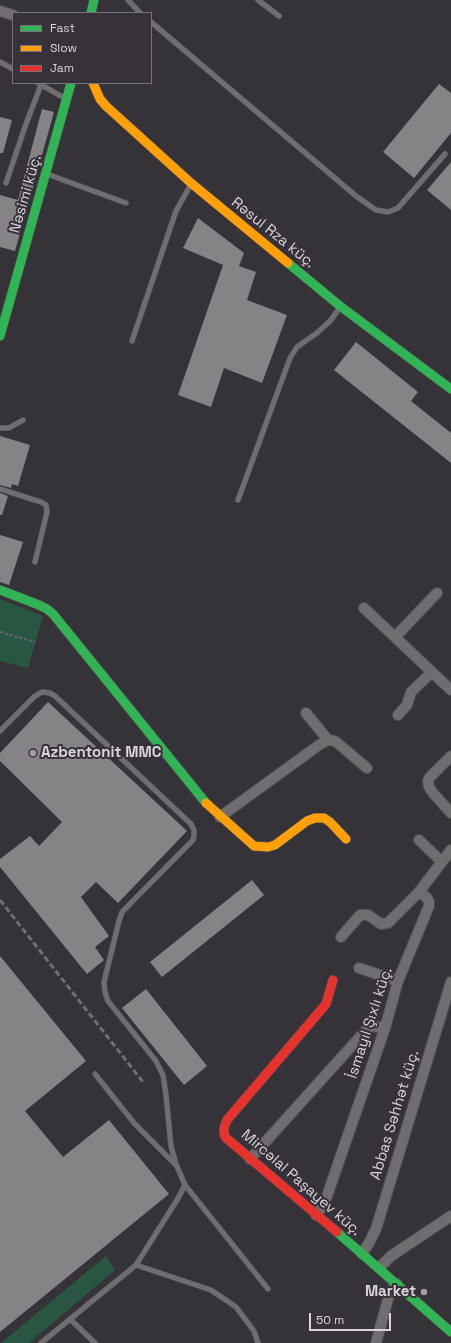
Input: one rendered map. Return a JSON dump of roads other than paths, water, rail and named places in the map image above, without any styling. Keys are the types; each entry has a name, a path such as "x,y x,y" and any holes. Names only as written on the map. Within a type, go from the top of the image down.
{"street":[{"path":"91,12 94,0"},
{"path":"0,11 12,15"},
{"name":"Nəsimi küç.","path":"0,336 71,84"},
{"name":"Rəsul Rza küç.","path":"93,84 100,99 106,106 191,183 340,306 451,389"},
{"path":"0,590 39,605 53,614 208,805 254,846 268,847 275,845 308,821 315,818 324,818 330,822 346,839"},
{"path":"395,638 437,593"},
{"path":"364,608 451,690"},
{"path":"398,715 407,705 411,692 432,672"},
{"path":"306,714 328,740"},
{"path":"220,817 328,740 335,741 367,768"},
{"path":"451,756 430,777 428,781 429,787 433,793 451,813"},
{"path":"419,840 442,862"},
{"path":"341,937 360,915 368,914 382,924 388,923 419,892 451,850"},
{"name":"İsmayıl Şıxlı küç.","path":"316,1214 322,1208 328,1196 385,1028 398,981 429,906 427,898 419,892"},
{"path":"359,968 398,981"},
{"name":"Mircəlal Paşayev küç.","path":"333,980 326,1004 320,1012 227,1120 224,1128 225,1137 379,1268 451,1332"},
{"name":"Abbas Səhhət küç.","path":"362,1254 376,1229 451,982"},
{"path":"250,1159 367,1029 372,1026 385,1028"},
{"path":"379,1268 391,1256 451,1216"},
{"path":"376,1343 388,1299 391,1291 397,1284"}],"lane":[{"path":"128,0 139,12"},
{"path":"258,0 278,16"},
{"path":"152,23 356,196 376,210 388,212 398,208 445,154"},
{"path":"0,62 12,68"},
{"path":"6,183 40,84 67,99"},
{"path":"46,174 126,203"},
{"path":"132,341 176,211 191,183"},
{"path":"238,500 290,358 297,348 331,320 340,306"},
{"path":"0,428 9,428 23,420"},
{"path":"0,489 42,502 46,505 48,512 35,562"},
{"path":"0,731 35,696 42,692 50,693 192,824 194,830 193,840 122,912 104,982 105,992 108,1001 156,1061 163,1075 171,1146 176,1164 185,1185 268,1289"},
{"path":"95,1074 134,1123 176,1164"},
{"path":"41,1343 136,1265 185,1185"},
{"path":"136,1265 211,1290 236,1307 254,1331 258,1343"},
{"path":"70,1319 95,1343"}],"railway":[{"path":"0,900 143,1082"}],"place":[{"name":"Azbentonit MMC","path":"33,753"},
{"name":"Market","path":"424,1292"}]}
